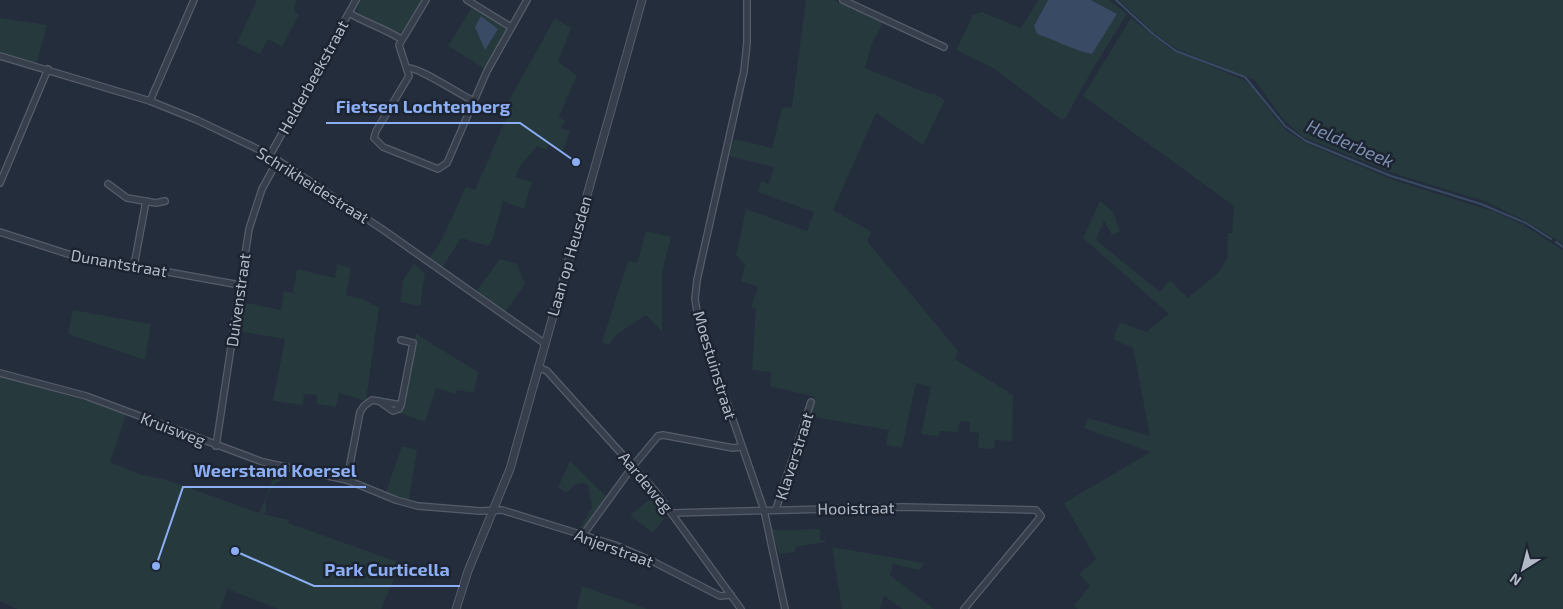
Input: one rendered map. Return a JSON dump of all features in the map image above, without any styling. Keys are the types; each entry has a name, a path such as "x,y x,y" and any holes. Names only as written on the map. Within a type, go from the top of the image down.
{"street":[{"path":"150,101 194,0"},
{"name":"Helderbeekstraat","path":"270,155 356,0"},
{"path":"426,0 401,39 400,51 408,68 409,76 374,134 376,140 383,147 433,168 442,168 447,163 487,71 527,0"},
{"path":"467,0 511,27"},
{"name":"Laan op Heusden","path":"456,609 463,583 510,469 642,0"},
{"name":"Moestuinstraat","path":"748,0 744,71 697,280 695,299 703,336 764,510 785,609"},
{"path":"843,0 944,47"},
{"path":"348,13 366,22 379,25 401,39"},
{"name":"Schrikheidestraat","path":"0,56 150,101 197,120 270,155 544,343"},
{"path":"408,68 417,69 455,93 474,101"},
{"path":"0,183 48,69"},
{"name":"Duivenstraat","path":"216,446 240,285 253,213 262,189 278,160"},
{"path":"108,184 123,196 146,201 165,201"},
{"path":"134,266 146,201"},
{"name":"Dunantstraat","path":"0,232 62,252 240,285"},
{"path":"347,480 360,412 372,400 401,405 413,343 401,340"},
{"name":"Aardeweg","path":"538,367 547,371 633,466 672,514 741,609"},
{"name":"Kruisweg","path":"0,373 86,396 216,446 264,462 347,480 396,500 418,506 493,510"},
{"name":"Klaverstraat","path":"776,509 811,402"},
{"path":"583,535 652,442 663,435 733,448 741,447"},
{"name":"Hooistraat","path":"672,514 776,509 1031,508 1039,512 1038,520 964,609"},
{"name":"Anjerstraat","path":"493,510 502,510 634,553 720,596 731,595"}],"green space":[{"path":"257,0 296,0 294,12 299,14 282,47 268,39 260,54 237,43"},
{"path":"361,0 423,0 405,29 399,34 360,16 357,9"},
{"path":"806,0 834,0 883,23 872,43 865,68 932,95 933,93 945,100 923,145 876,113 833,210 872,232 867,241 958,351 955,359 1013,395 1012,441 995,440 994,449 978,448 979,433 969,432 970,422 960,421 958,432 940,431 939,436 921,434 931,387 916,383 902,448 886,445 889,430 809,416 815,397 770,386 771,372 752,370 756,309 751,307 758,287 741,281 745,264 736,255 746,209 807,231 814,212 758,192 761,181 769,184 774,167 729,156 734,139 772,148 782,108 792,107"},
{"path":"1038,0 1048,0 1034,26 1037,34 1059,41 1075,50 1117,14 1091,0 1109,0 1127,14 1066,117 1062,120 993,68 956,50 973,15 982,12 1021,28"},
{"path":"1119,0 1563,0 1563,244 1526,221 1484,201 1393,173 1303,137 1283,119 1255,80 1177,49 1153,32"},
{"path":"473,6 506,28 505,35 485,69 448,46"},
{"path":"0,18 47,25 37,63 0,54"},
{"path":"555,18 571,28 558,62 577,75 559,117 565,121 561,128 570,131 563,151 548,145 546,150 537,146 520,166 515,177 532,182 524,209 503,201 493,239 488,246 461,238 442,268 429,259 442,239 466,187 475,190 508,114 503,111"},
{"path":"1131,18 1170,49 1244,80 1252,87 1288,132 1308,144 1396,181 1495,212 1522,224 1563,250 1563,609 1078,609 1074,606 1090,586 1079,574 1096,559 1064,503 1151,452 1084,428 1088,418 1150,436 1133,348 1113,339 1120,322 1146,332 1169,314 1083,238 1100,201 1113,212 1120,231 1112,235 1104,221 1096,240 1160,292 1170,280 1188,298 1219,272 1227,258 1228,233 1232,233 1234,206 1083,96"},
{"path":"646,231 671,237 662,272 662,332 646,315 617,334 609,345 602,342 628,261 637,263"},
{"path":"500,259 517,264 525,284 505,312 476,292"},
{"path":"337,264 351,268 346,295 363,299 379,308 366,401 339,393 336,407 317,404 317,395 304,394 303,405 273,401 285,339 237,331 242,302 281,310 284,291 293,293 297,269 335,278"},
{"path":"414,264 425,273 420,306 400,302 403,280"},
{"path":"73,310 151,324 145,360 68,334"},
{"path":"416,334 478,372 474,393 457,390 455,394 436,388 425,422 400,413"},
{"path":"0,377 88,401 126,415 110,462 139,474 167,480 259,513 277,470 285,472 288,477 273,485 265,500 267,511 263,514 289,520 288,523 401,563 381,609 278,609 228,589 220,609 17,609 0,601"},
{"path":"402,446 417,450 409,500 386,492"},
{"path":"570,461 607,497 583,531 579,530 592,507 588,485 579,484 566,493 558,487"},
{"path":"652,498 666,516 653,533 630,515"},
{"path":"820,529 820,540 825,540 825,542 795,547 795,552 779,554 772,530"},
{"path":"832,547 925,563 919,570 893,564 890,575 934,609 903,609 884,596 880,609 842,609"},
{"path":"582,586 647,609 577,609"}],"water":[{"path":"1048,0 1091,0 1117,14 1092,54 1037,34 1034,26"},
{"path":"481,16 498,29 485,50 475,27"}],"waterway":[{"name":"Helderbeek","path":"1116,0 1153,34 1176,51 1245,77 1285,126 1306,141 1391,176 1481,204 1526,223 1551,239"},
{"name":"Helderbeek","path":"1556,242 1563,247"}],"place":[{"name":"Fietsen Lochtenberg","path":"576,162"},
{"name":"Park Curticella","path":"235,551"},
{"name":"Weerstand Koersel","path":"156,566"}]}
